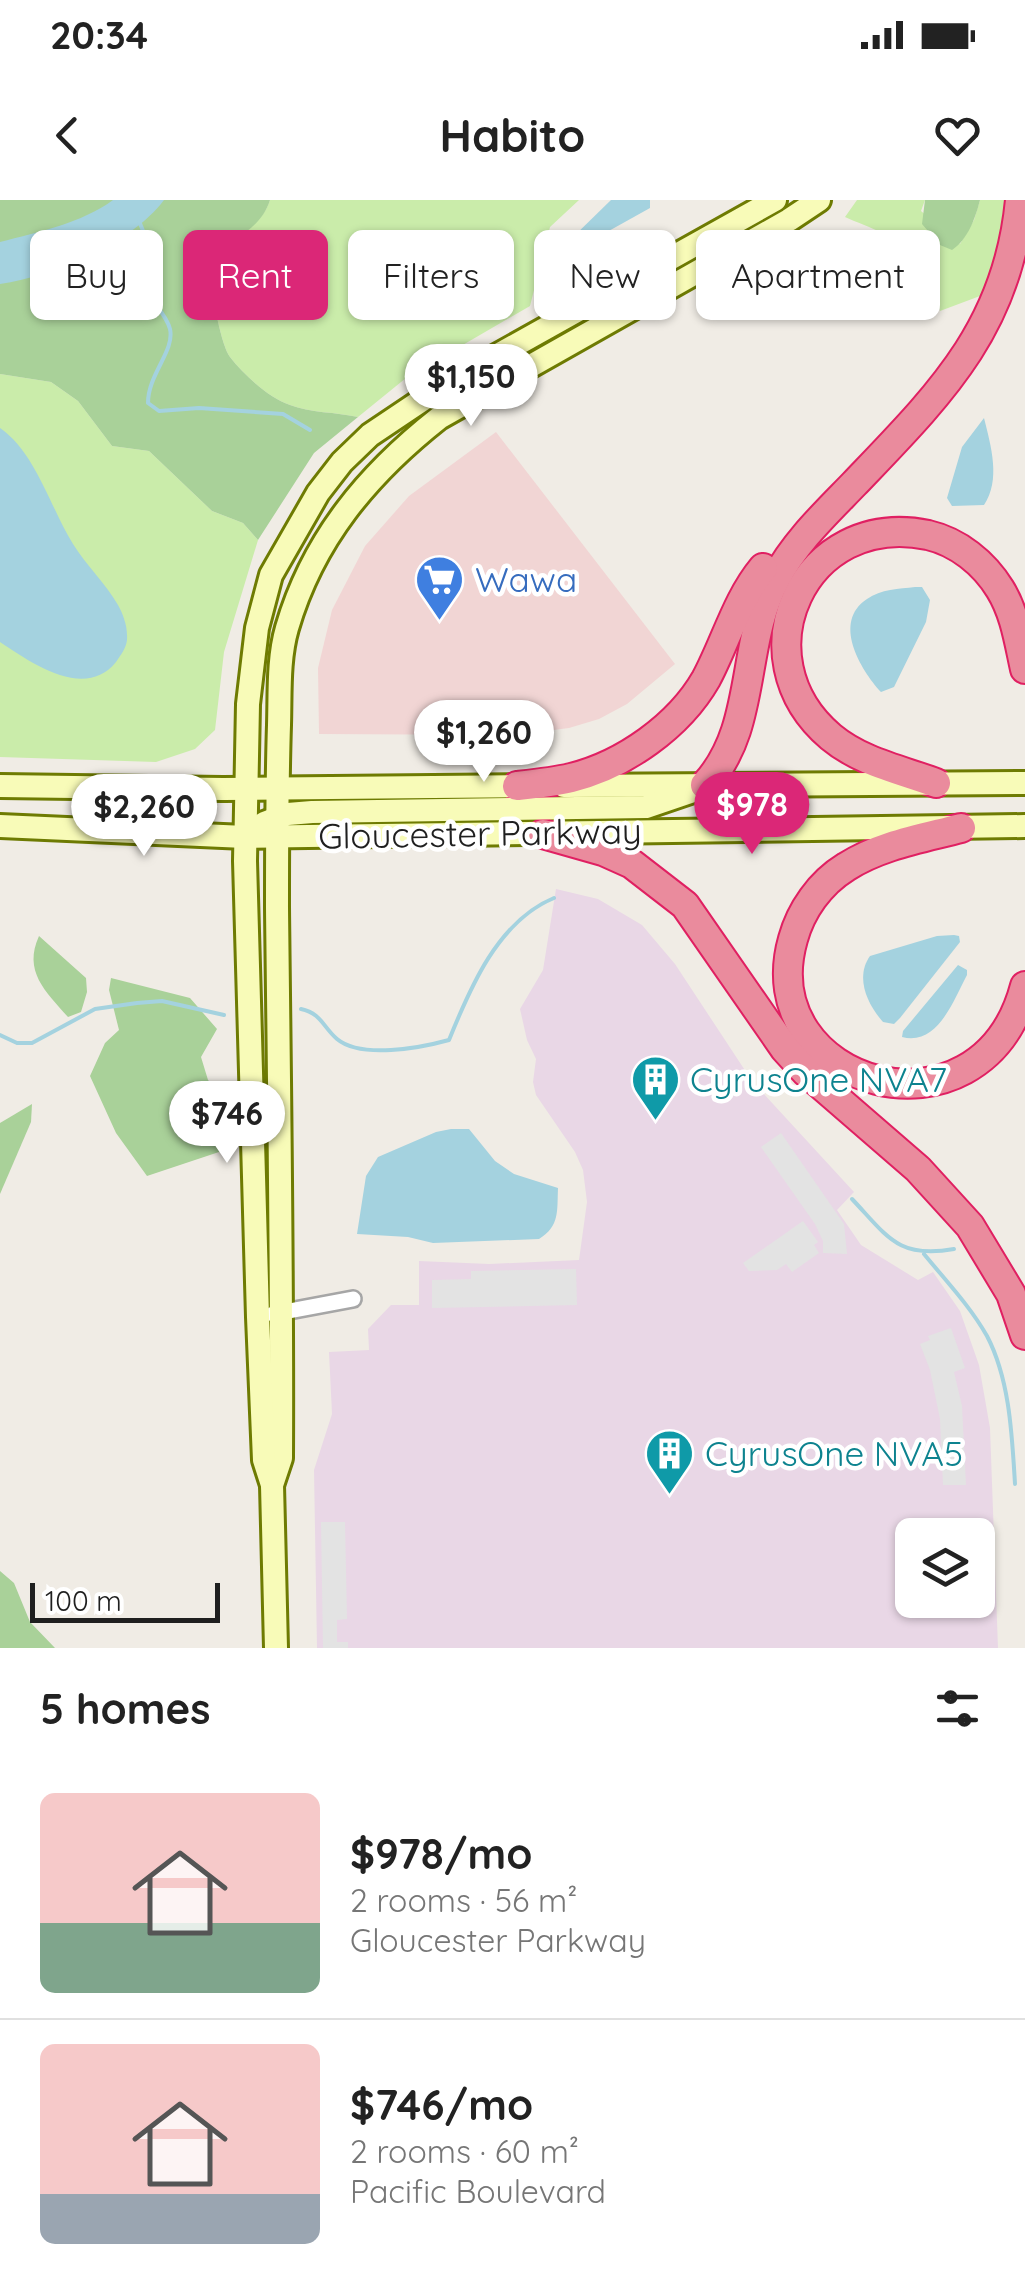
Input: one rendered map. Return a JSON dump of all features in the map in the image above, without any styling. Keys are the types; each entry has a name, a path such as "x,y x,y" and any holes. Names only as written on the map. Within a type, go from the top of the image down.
{"highway":[{"path":"705,785 718,772 738,728 763,606 774,580 787,558 934,399 971,351 993,311 1020,200"},
{"path":"517,786 573,778 647,742 704,681 758,574 780,548 845,493"},
{"path":"936,783 853,752 832,738 800,701 786,667 786,643 796,597 808,578 843,545 862,537 886,532 940,538 987,570 1002,592 1025,669"},
{"path":"961,828 869,856 846,866 826,883 798,921 791,943 790,988 796,1009 818,1046 838,1064 885,1083 911,1085 955,1074 979,1059 1011,1019 1025,986"},
{"path":"543,834 603,851 632,864 685,905 795,1060 918,1169 970,1226 1011,1294 1025,1335"}],"main road":[{"path":"276,1648 272,1485 281,1458 269,1314 246,837 248,704 257,628 271,576 318,493 342,462 370,436 446,384 775,200"},
{"path":"269,1314 280,672 286,631 302,585 325,540 370,478 417,435 466,400 819,200"},
{"name":"Gloucester Parkway","path":"0,786 1016,783"},
{"path":"277,827 312,812 646,807 675,800 705,785"},
{"name":"Gloucester Parkway","path":"0,826 246,837 277,827 543,834 1015,826"}],"street":[{"path":"269,1314 352,1299"}],"shaded area":[{"path":"496,432 675,664 627,704 599,719 569,728 515,735 319,734 318,668 332,610 365,546 409,496"},
{"path":"556,889 598,899 642,925 675,964 752,1081 854,1192 837,1210 861,1245 918,1280 933,1272 960,1311 979,1365 990,1428 993,1518 895,1518 895,1618 995,1618 995,1566 998,1648 317,1648 314,1470 332,1414 329,1352 369,1350 368,1329 391,1305 419,1305 419,1261 489,1264 579,1260 587,1202 583,1170 536,1095 536,1059 520,1009 543,970"},
{"path":"781,1133 844,1224 847,1254 823,1253 823,1241 815,1224 761,1147"},
{"path":"803,1221 818,1242 814,1245 819,1253 792,1272 786,1264 777,1270 749,1271 743,1263"},
{"path":"576,1269 577,1305 432,1308 432,1280 471,1279 471,1271"},
{"path":"951,1328 965,1368 954,1372 962,1406 966,1485 943,1485 940,1419 920,1344 930,1340 928,1336"},
{"path":"321,1522 345,1522 347,1619 337,1620 337,1642 348,1642 348,1648 323,1648"}],"green space":[{"path":"0,200 270,200 265,212 247,230 183,230 183,320 218,320 230,357 282,402 306,410 358,417 314,453 258,540 243,523 212,511 149,451 112,446 78,401 51,382 0,374"},
{"path":"270,200 579,200 549,230 534,230 534,290 530,306 514,315 514,230 348,230 348,320 506,320 406,378 358,417 306,410 282,402 250,378 227,351 218,320 328,320 328,230 246,230"},
{"path":"857,200 925,200 921,211 960,244 980,200 1008,200 1004,236 988,293 940,311 940,230 874,230 845,217"},
{"path":"925,200 980,200 967,234 952,250 940,245 940,230 927,230 922,224"},
{"path":"0,374 51,382 78,401 112,446 149,451 212,511 243,523 258,540 224,652 215,730 195,749 156,762 0,757"},
{"path":"39,936 86,978 87,992 81,1012 68,1017 39,980 34,960"},
{"path":"111,978 190,998 217,1029 201,1057 208,1080 217,1090 222,1151 147,1176 116,1133 90,1076 105,1043 119,1030 109,990"},
{"path":"32,1104 31,1122 0,1194 0,1123"},
{"path":"0,1571 14,1583 30,1622 55,1648 0,1648"}],"water":[{"path":"113,200 164,200 133,230 44,230"},
{"path":"611,200 650,200 650,208 611,230 580,230"},
{"path":"30,234 30,278 0,284 0,242"},
{"path":"984,418 993,463 989,495 984,505 952,506 947,498 962,447"},
{"path":"0,428 23,451 73,544 122,612 126,646 103,673 89,678 58,674 0,642"},
{"path":"922,587 930,600 926,622 894,687 881,692 858,659 851,620 872,596"},
{"path":"937,936 959,936 960,942 900,1018 894,1024 883,1022 872,1007 863,981 870,956"},
{"path":"958,965 967,970 967,975 943,1019 925,1035 902,1037 903,1031"},
{"path":"451,1129 469,1129 495,1161 514,1174 558,1188 556,1217 546,1234 539,1239 433,1243 408,1237 357,1234 366,1176 378,1157"}],"waterway":[{"path":"139,221 155,260 146,288 170,329 148,403 159,411 199,408 283,414 310,430"},
{"path":"301,1009 317,1017 337,1039 361,1049 407,1048 449,1040 477,978 502,939 534,909 554,898"},
{"path":"0,1035 17,1043 32,1043 95,1009 137,1003 162,1001 224,1015"},
{"path":"852,1199 885,1234 907,1248 954,1249"},
{"path":"924,1254 973,1314 995,1353 1008,1408 1015,1484"}],"place":[{"name":"Wawa","path":"440,622"},
{"name":"CyrusOne NVA7","path":"655,1122"},
{"name":"CyrusOne NVA5","path":"670,1496"}]}
